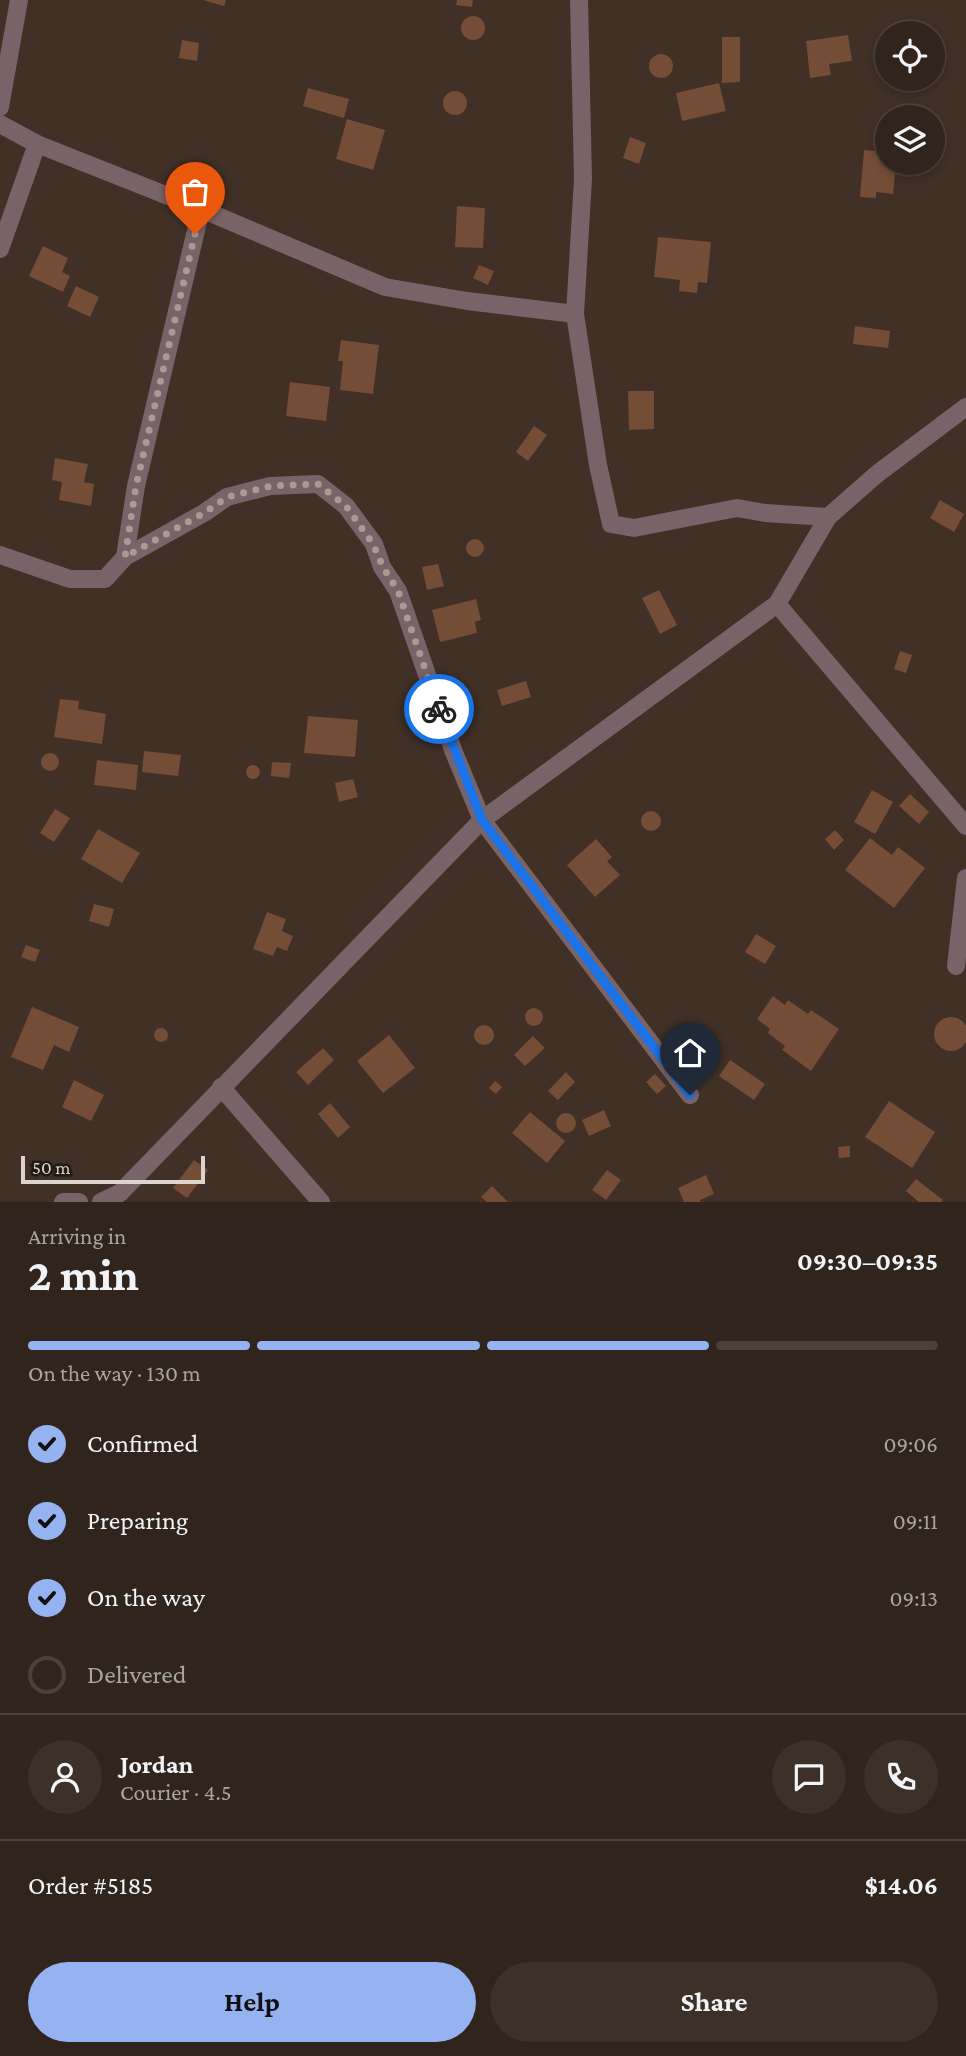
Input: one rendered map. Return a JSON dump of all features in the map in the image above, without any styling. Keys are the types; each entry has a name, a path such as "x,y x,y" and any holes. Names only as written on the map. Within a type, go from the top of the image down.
{"street":[{"path":"0,107 19,0"},
{"path":"579,0 583,178 575,314 598,465 611,524 634,528 737,508 765,513 828,517"},
{"path":"0,124 37,144 385,286 467,302 575,314"},
{"path":"0,249 37,144"},
{"path":"125,557 136,486 201,209"},
{"path":"101,1202 120,1193 482,820 778,604 828,517 877,474 966,407"},
{"path":"0,555 70,579 105,579 125,557 204,513 227,497 271,486 318,484 346,506 373,544 398,591 453,750 482,820 690,1095"},
{"path":"778,604 966,826"},
{"path":"957,967 966,878"},
{"path":"221,1087 321,1202"},
{"path":"63,1202 79,1202"}],"building":[{"path":"203,0 226,0 224,6"},
{"path":"457,0 473,0 472,7 456,5"},
{"path":"468,16 478,16 485,23 485,33 478,40 468,40 461,33 461,23"},
{"path":"848,35 852,61 829,64 831,75 810,78 806,41"},
{"path":"722,37 740,37 740,82 722,83"},
{"path":"182,40 199,43 197,61 179,58"},
{"path":"656,54 666,54 673,61 673,71 666,78 656,78 649,71 649,61"},
{"path":"719,83 726,111 682,121 676,93"},
{"path":"308,88 349,99 344,118 303,106"},
{"path":"450,91 460,91 467,98 467,108 460,115 450,115 443,108 443,98"},
{"path":"347,119 385,130 373,170 336,159"},
{"path":"630,137 646,143 639,164 623,158"},
{"path":"864,150 875,151 875,175 895,175 893,194 876,192 876,198 860,197"},
{"path":"457,206 485,208 483,248 455,247"},
{"path":"658,237 711,242 707,283 698,282 697,293 679,291 680,280 654,277"},
{"path":"43,246 68,258 62,272 70,276 63,292 29,276"},
{"path":"479,265 494,271 488,285 473,278"},
{"path":"76,286 99,297 90,317 67,306"},
{"path":"855,326 890,331 888,348 853,344"},
{"path":"341,340 379,345 373,394 340,390 343,361 338,361"},
{"path":"290,382 330,387 326,421 286,416"},
{"path":"628,391 654,391 654,429 629,430"},
{"path":"534,426 547,435 528,461 516,452"},
{"path":"55,458 88,464 84,482 94,484 91,506 59,500 62,482 52,480"},
{"path":"940,500 964,514 954,532 930,518"},
{"path":"475,539 481,542 484,548 481,554 475,557 469,554 466,548 469,542"},
{"path":"438,564 444,586 427,590 422,567"},
{"path":"659,590 677,625 660,634 642,598"},
{"path":"476,599 481,620 475,622 477,633 440,642 432,610"},
{"path":"900,651 912,655 906,673 894,669"},
{"path":"526,681 531,697 502,706 497,690"},
{"path":"60,699 79,701 78,709 106,714 102,744 54,737"},
{"path":"308,716 358,720 355,757 304,753"},
{"path":"144,751 181,755 178,776 142,772"},
{"path":"46,753 54,753 59,762 57,769 46,771 41,766 41,758"},
{"path":"97,760 138,765 136,790 94,785"},
{"path":"272,762 291,763 289,778 271,776"},
{"path":"250,765 256,765 260,772 256,779 250,779 246,775 246,769"},
{"path":"353,779 358,797 339,802 335,783"},
{"path":"872,790 893,802 875,834 854,822"},
{"path":"910,794 929,812 919,824 899,806"},
{"path":"55,809 70,818 54,842 40,833"},
{"path":"651,811 658,814 661,821 658,828 651,831 644,828 641,821 644,814"},
{"path":"98,829 140,853 122,883 81,859"},
{"path":"835,830 844,840 834,850 825,839"},
{"path":"870,838 892,855 898,847 925,868 894,908 845,870"},
{"path":"596,839 612,857 607,861 620,875 595,897 567,865"},
{"path":"94,904 114,909 109,927 89,921"},
{"path":"267,912 286,919 282,931 293,936 287,951 277,947 273,956 253,949"},
{"path":"756,934 776,946 765,964 745,952"},
{"path":"26,945 40,950 35,962 21,957"},
{"path":"773,996 785,1005 788,1000 808,1014 811,1010 839,1029 811,1071 782,1050 785,1046 768,1033 770,1029 757,1019"},
{"path":"32,1007 79,1027 69,1052 54,1045 43,1070 11,1057"},
{"path":"534,1008 540,1011 543,1017 540,1023 534,1026 528,1023 525,1017 528,1011"},
{"path":"951,1017 963,1022 967,1028 967,1040 963,1046 951,1051 939,1046 934,1034 939,1022"},
{"path":"484,1025 491,1028 494,1035 491,1042 484,1045 477,1042 474,1035 477,1028"},
{"path":"158,1028 164,1028 168,1035 164,1042 158,1042 154,1038 154,1032"},
{"path":"389,1035 415,1068 383,1093 357,1061"},
{"path":"533,1036 545,1048 525,1066 514,1055"},
{"path":"323,1048 334,1060 308,1085 296,1072"},
{"path":"730,1060 765,1084 754,1100 719,1076"},
{"path":"566,1072 575,1082 558,1100 548,1091"},
{"path":"655,1074 666,1086 657,1094 646,1082"},
{"path":"74,1080 104,1095 91,1121 62,1107"},
{"path":"495,1081 502,1087 496,1094 489,1088"},
{"path":"889,1101 935,1132 912,1168 865,1137"},
{"path":"330,1103 350,1127 338,1138 318,1114"},
{"path":"604,1110 611,1126 589,1136 582,1120"},
{"path":"530,1112 565,1141 547,1163 512,1133"},
{"path":"566,1113 573,1116 576,1123 573,1130 566,1133 559,1130 556,1123 559,1116"},
{"path":"850,1146 850,1157 839,1158 838,1147"},
{"path":"194,1160 208,1170 187,1198 173,1188"},
{"path":"607,1170 621,1180 606,1200 592,1190"},
{"path":"706,1175 714,1194 700,1202 684,1202 678,1188"},
{"path":"916,1179 943,1200 919,1202 906,1191"},
{"path":"492,1186 508,1202 487,1202 481,1197"}],"way so far":[{"path":"195,234 136,486 125,557 204,513 227,497 271,486 318,484 346,506 373,544 398,591 439,709"}],"route":[{"path":"439,709 482,820 690,1095"}]}
